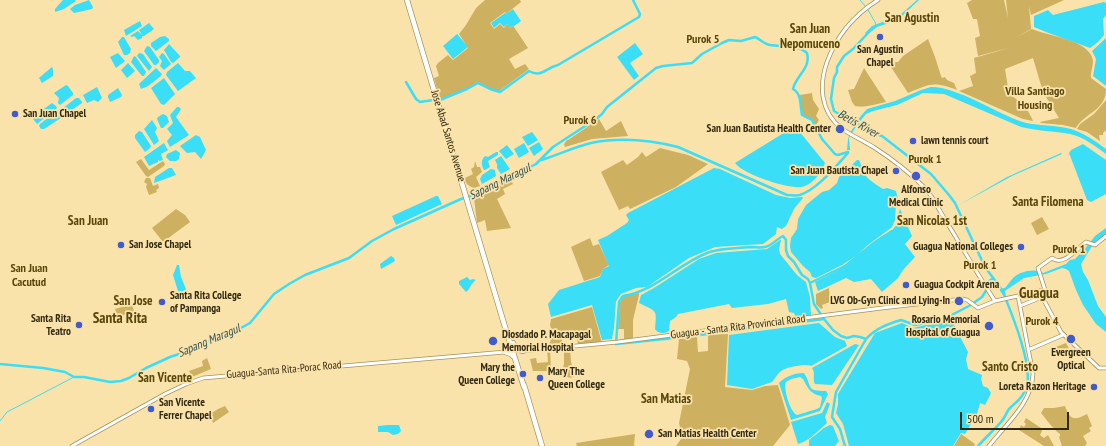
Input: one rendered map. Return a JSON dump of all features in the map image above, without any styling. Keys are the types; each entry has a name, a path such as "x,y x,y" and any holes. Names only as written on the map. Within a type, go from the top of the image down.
{"highway":[{"name":"Jose Abad Santos Avenue","path":"407,0 504,318 508,326 516,360 542,446"},
{"path":"511,342 516,349 523,351"},
{"path":"505,352 509,350 511,342"},
{"path":"516,360 518,354 523,351"},
{"path":"505,352 511,354 516,360"}],"main road":[{"path":"878,0 865,8 849,23 836,42 823,76 822,98 828,112 836,124 877,149 906,171 926,189 995,301 1045,290 1038,269 1052,258 1055,260 1062,260 1087,242 1096,245 1106,236"},
{"path":"1039,291 1063,335 1099,368 1106,368"},
{"path":"989,446 1010,420 1030,389 1033,374 1018,296"},
{"path":"1020,306 1042,297"},
{"name":"Guagua - Santa Rita Provincial Road","path":"514,352 617,342 882,308 962,300 967,300 978,308 995,301"},
{"path":"1028,350 1063,335"},
{"name":"Guagua-Santa Rita-Porac Road","path":"72,446 165,394 203,378 514,352"}],"shaded area":[{"path":"485,0 520,0 521,2 506,14 505,12 490,23 494,29 500,24 504,28 507,24 510,28 512,26 514,27 528,48 509,59 515,69 525,64 529,69 499,91 491,89 478,82 467,89 440,99 434,78 439,76 436,66 448,55 453,60 468,48 459,34 476,8"},
{"path":"972,0 1004,0 1008,18 1006,0 1064,0 1031,15 1029,6 1031,29 1015,38 1032,29 1074,42 1082,46 1088,51 1093,60 1091,78 1106,89 1105,96 1099,107 1084,119 1076,128 1041,123 1040,122 1059,118 1043,92 1033,58 1005,69 1009,94 1024,106 1029,112 1033,121 1023,119 959,91 973,86 970,76 976,73 974,58 1012,47 978,56 975,38 980,36 977,19 973,19 967,3"},
{"path":"928,39 942,78 945,77 947,80 954,83 957,90 942,85 932,85 922,87 908,93 891,67 903,56"},
{"path":"864,68 886,102 870,106 855,106 852,102 848,90 854,89"},
{"path":"812,93 813,100 819,109 816,116 819,120 816,125 812,119 802,114 800,95"},
{"path":"1106,100 1106,130 1103,135 1099,135 1100,141 1087,132 1077,129 1080,124 1094,114"},
{"path":"599,119 606,131 621,121 628,136 592,139 565,147 564,144 567,140"},
{"path":"660,148 688,155 708,164 676,187 630,209 628,206 619,210 601,172 623,160 627,165 642,152 646,157"},
{"path":"141,159 149,170 163,161 165,164 148,177 136,162"},
{"path":"475,161 477,167 480,167 482,172 476,177 480,186 474,188 466,182 465,178 473,174 471,169 474,167"},
{"path":"146,178 150,178 153,186 158,184 159,188 156,190 157,192 149,195 146,187 147,184 144,182"},
{"path":"511,180 513,184 503,189 505,194 497,199 511,228 487,231 485,220 477,223 474,198"},
{"path":"176,209 185,215 190,222 163,242 152,228"},
{"path":"1042,217 1049,229 1037,235 1031,223"},
{"path":"590,238 593,246 599,244 609,265 603,269 600,276 584,281 571,247"},
{"path":"829,288 830,302 822,305 823,308 821,309 816,304 816,294"},
{"path":"639,293 633,320 633,339 624,340 624,329 618,329 620,302 623,296"},
{"path":"132,304 134,312 117,317 115,309"},
{"path":"592,307 602,343 578,344 577,337 567,339 567,337 562,338 562,346 548,347 553,335 550,325 551,319"},
{"path":"728,334 725,387 752,390 765,386 778,385 790,425 773,446 676,446 681,439 679,423 690,369 687,361 677,359 679,339 697,337 698,352 708,351 708,335"},
{"path":"1066,343 1070,351 1067,355 1061,357 1056,347"},
{"path":"564,348 570,348 571,362 575,376 570,378 561,374 564,364"},
{"path":"547,349 550,349 551,371 533,371 530,359 536,358 537,363 548,362"},
{"path":"207,358 211,369 192,377 189,371 203,366 202,361"},
{"path":"225,406 229,412 213,423 210,414"},
{"path":"1065,406 1073,418 1079,418 1087,414 1092,426 1089,428 1091,431 1083,436 1087,443 1085,446 1062,446 1059,437 1060,434 1041,413 1044,408"},
{"path":"1026,418 1041,428 1042,431 1040,435 1044,438 1048,435 1054,446 1044,446 1019,430 1021,425 1024,427 1026,424 1024,422"},
{"path":"635,434 634,446 577,446 576,443"},
{"path":"961,434 975,444 974,446 954,446"}],"water":[{"path":"63,0 76,1 64,9 55,12 55,9"},
{"path":"89,0 93,7 92,9 74,13 70,9 75,5"},
{"path":"917,0 919,0 902,16 892,22 877,27 867,35 865,33 872,26 900,15"},
{"path":"1104,2 1106,3 1106,15 1103,19 1104,35 1090,48 1034,27 1034,16 1048,10 1053,15"},
{"path":"513,9 521,21 510,28 507,24 504,27 500,23 494,28 491,23"},
{"path":"140,21 142,26 126,36 124,30"},
{"path":"149,23 154,29 142,36 142,38 138,40 134,36 130,36 138,31 142,35 139,30"},
{"path":"457,34 468,47 453,59 443,46"},
{"path":"165,36 169,39 169,41 156,51 151,46 151,43 160,37"},
{"path":"122,37 124,37 131,49 130,53 127,55 124,55 118,42"},
{"path":"1106,38 1106,86 1093,76 1096,59 1092,51"},
{"path":"635,43 643,54 630,63 639,76 634,80 617,57"},
{"path":"169,44 180,56 173,63 164,50"},
{"path":"147,46 150,47 159,60 156,65 154,65 144,51"},
{"path":"118,53 125,61 116,68 110,57"},
{"path":"139,53 143,54 152,67 149,71 137,56"},
{"path":"162,53 171,64 164,70 160,66 162,61 159,57"},
{"path":"134,56 146,72 144,76 142,76 131,62"},
{"path":"128,63 135,71 127,78 121,70"},
{"path":"178,63 185,71 190,71 196,78 178,91 166,75 167,72"},
{"path":"52,67 53,76 42,83 39,78"},
{"path":"156,68 162,74 161,76 148,86 141,89 139,84"},
{"path":"164,78 175,94 164,105 161,104 151,88"},
{"path":"66,85 73,95 60,105 58,103 59,98 54,93"},
{"path":"97,87 102,98 98,102 94,100 87,103 83,95"},
{"path":"931,87 951,90 1023,122 1071,129 1106,149 1106,154 1089,142 1075,135 1021,127 944,94 923,93 897,105 866,114 849,138 850,150 847,150 848,139 850,133 867,109 895,101"},
{"path":"118,88 122,95 121,97 110,102 108,95"},
{"path":"76,98 79,98 82,103 66,114 62,109"},
{"path":"52,103 57,108 37,124 33,117"},
{"path":"177,107 181,109 176,117 189,135 170,147 167,141 172,135 167,129 173,123 170,115"},
{"path":"60,110 64,116 44,129 41,129 39,126 40,124"},
{"path":"163,114 167,116 169,122 161,128 157,119"},
{"path":"152,120 157,128 155,132 159,141 154,145 144,129"},
{"path":"795,126 825,163 817,176 805,186 792,187 764,179 740,168 735,163"},
{"path":"139,131 142,132 151,146 145,152 135,138 135,135"},
{"path":"532,132 538,140 528,146 522,137"},
{"path":"196,135 200,137 206,150 201,159 195,152 187,153 180,146"},
{"path":"539,142 543,149 534,156 529,148"},
{"path":"164,143 168,150 161,154 163,160 158,160 158,162 149,166 144,157"},
{"path":"524,143 529,152 519,158 514,149"},
{"path":"1083,144 1106,160 1106,194 1091,202 1087,200 1069,153 1071,150"},
{"path":"507,145 514,154 506,159 499,151"},
{"path":"176,150 180,153 179,159 176,161 170,161 166,157 167,154"},
{"path":"498,152 498,155 488,161 490,167 484,170 482,163 485,156 488,157"},
{"path":"1061,153 1062,154 1012,176 957,206 1007,177"},
{"path":"501,156 510,169 501,174 497,168 495,160"},
{"path":"857,160 859,160 865,175 871,180 883,189 887,188 896,191 898,199 896,204 895,220 892,227 856,256 816,278 812,277 810,272 791,252 791,238 797,229 798,219 806,205 822,192 829,190 837,183 839,177"},
{"path":"169,168 172,168 176,175 154,183 155,177"},
{"path":"714,168 720,169 776,195 790,198 803,198 794,209 786,226 782,229 777,227 776,234 763,244 715,247 689,258 647,287 636,288 621,294 616,301 612,339 602,340 592,305 551,317 548,304 559,290 600,277 603,269 609,266 598,240 627,223 629,220 626,215 628,213"},
{"path":"491,169 495,170 496,176 482,184 480,179 482,175"},
{"path":"438,196 442,204 396,225 392,216"},
{"path":"900,209 912,236 905,244 915,257 898,278 882,292 871,279 854,282 846,278 818,291 815,282 845,267 876,241 890,233 898,223"},
{"path":"1106,228 1106,234 1094,243 1081,264 1098,306 1106,317 1106,332 1096,324 1083,305 1069,271 1066,269 1062,268 1046,274 1024,278 1005,291 1006,297 1004,297 999,289 1005,288 1013,278 1024,272 1039,271 1043,273 1075,259 1095,236"},
{"path":"780,240 780,254 797,275 806,282 810,297 811,316 796,317 794,313 789,312 786,299 768,304 732,308 729,304 678,314 670,321 669,331 661,333 655,329 656,314 649,308 639,303 641,295 699,259 716,253 767,249"},
{"path":"391,256 395,261 381,269 380,264"},
{"path":"177,265 179,265 181,277 186,289 185,291 178,291 173,275"},
{"path":"467,277 470,280 476,280 466,292 459,284 459,281"},
{"path":"951,319 968,352 966,359 968,369 982,375 981,379 983,386 988,388 991,393 985,405 980,403 977,414 965,434 961,433 953,446 849,446 843,424 836,413 838,394 875,333 902,323 913,328"},
{"path":"819,323 835,337 845,341 847,346 811,366 795,366 783,370 772,382 752,389 727,385 729,335"},
{"path":"855,344 859,345 832,385 815,384 814,372 812,368"},
{"path":"804,373 812,389 826,391 828,394 820,411 791,420 779,383 794,374","holes":["800,377 810,390 822,398 820,407 797,415 794,413 790,405 786,394 785,385 786,382 791,379"]},
{"path":"827,402 830,404 825,417 827,423 809,438 798,444 791,422 822,413"},
{"path":"399,425 401,431 398,434 393,435 388,432 378,432 378,426"},
{"path":"830,425 833,426 839,441 835,446 809,446 809,440"}],"waterway":[{"path":"440,100 478,83 500,92 529,71 533,73 540,73 558,65 639,17 640,14 633,0"},
{"path":"860,0 866,7"},
{"path":"868,10 876,26"},
{"name":"Betis River","path":"869,32 844,56 837,67 831,99 834,111 851,121 870,129 873,133 882,136 931,174 955,203 985,267 1002,290"},
{"name":"Sapang Maragul","path":"0,364 43,368 65,372 74,377 84,377 110,382 121,381 170,357 188,351 201,343 232,333 250,323 274,294 289,284 305,275 349,258 372,241 394,229 461,199 474,195 536,164 553,147 596,119 607,107 656,68 692,63 702,54 729,40 741,41 755,37 764,43 775,46 799,48 807,53 807,63 793,89 798,94 802,115 812,120 822,139 835,154 838,155 848,152"},
{"path":"406,82 416,99 420,102 433,100"},
{"path":"541,160 591,143 613,140 635,140 678,147 787,195 800,195 820,183 848,153"},
{"path":"810,283 845,266 875,242 892,231"},
{"path":"824,319 616,344 619,302 623,296 645,289 707,253 729,248 765,247 783,236 786,240 786,250 788,256 794,262 802,275 808,279 814,304 824,319 833,330 841,336 847,338 854,336 866,339"},
{"path":"845,446 840,429 832,417 836,392 866,339 878,329 901,320 915,325 944,319 969,306 982,297 987,289 985,284 992,279"},
{"path":"978,446 1022,396 1027,385 1027,365 1017,328 1005,297"},
{"path":"0,421 7,412 74,377"}],"place":[{"name":"San Agustin Chapel","path":"880,37"},
{"name":"San Juan Chapel","path":"15,114"},
{"name":"San Juan Bautista Health Center","path":"840,129"},
{"name":"lawn tennis court","path":"913,141"},
{"name":"San Juan Bautista Chapel","path":"896,171"},
{"name":"Alfonso Medical Clinic","path":"916,176"},
{"name":"San Jose Chapel","path":"121,245"},
{"name":"Guagua National Colleges","path":"1021,247"},
{"name":"Guagua Cockpit Arena","path":"906,285"},
{"name":"LVG Ob-Gyn Clinic and Lying-In","path":"959,301"},
{"name":"Santa Rita College of Pampanga","path":"162,302"},
{"name":"Santa Rita Teatro","path":"79,325"},
{"name":"Rosario Memorial Hospital of Guagua","path":"989,326"},
{"name":"Evergreen Optical","path":"1071,339"},
{"name":"Diosdado P. Macapagal Memorial Hospital","path":"493,341"},
{"name":"Mary the Queen College","path":"523,374"},
{"name":"Mary The Queen College","path":"540,378"},
{"name":"Loreta Razon Heritage","path":"1094,387"},
{"name":"San Vicente Ferrer Chapel","path":"151,409"},
{"name":"San Matias Health Center","path":"649,434"}],"district":[{"name":"San Agustin","path":"912,18"},
{"name":"San Juan Nepomuceno","path":"810,36"},
{"name":"Purok 5","path":"703,40"},
{"name":"Villa Santiago Housing","path":"1035,99"},
{"name":"Purok 6","path":"580,121"},
{"name":"Purok 1","path":"925,160"},
{"name":"Santa Filomena","path":"1048,202"},
{"name":"San Juan","path":"88,221"},
{"name":"San Nicolas 1st","path":"932,221"},
{"name":"Purok 1","path":"1069,250"},
{"name":"Purok 1","path":"980,266"},
{"name":"San Juan Cacutud","path":"29,276"},
{"name":"Guagua","path":"1039,294"},
{"name":"San Jose","path":"133,301"},
{"name":"Santa Rita","path":"120,319"},
{"name":"Purok 4","path":"1042,322"},
{"name":"Santo Cristo","path":"1010,367"},
{"name":"San Vicente","path":"165,378"},
{"name":"San Matias","path":"666,399"}]}
